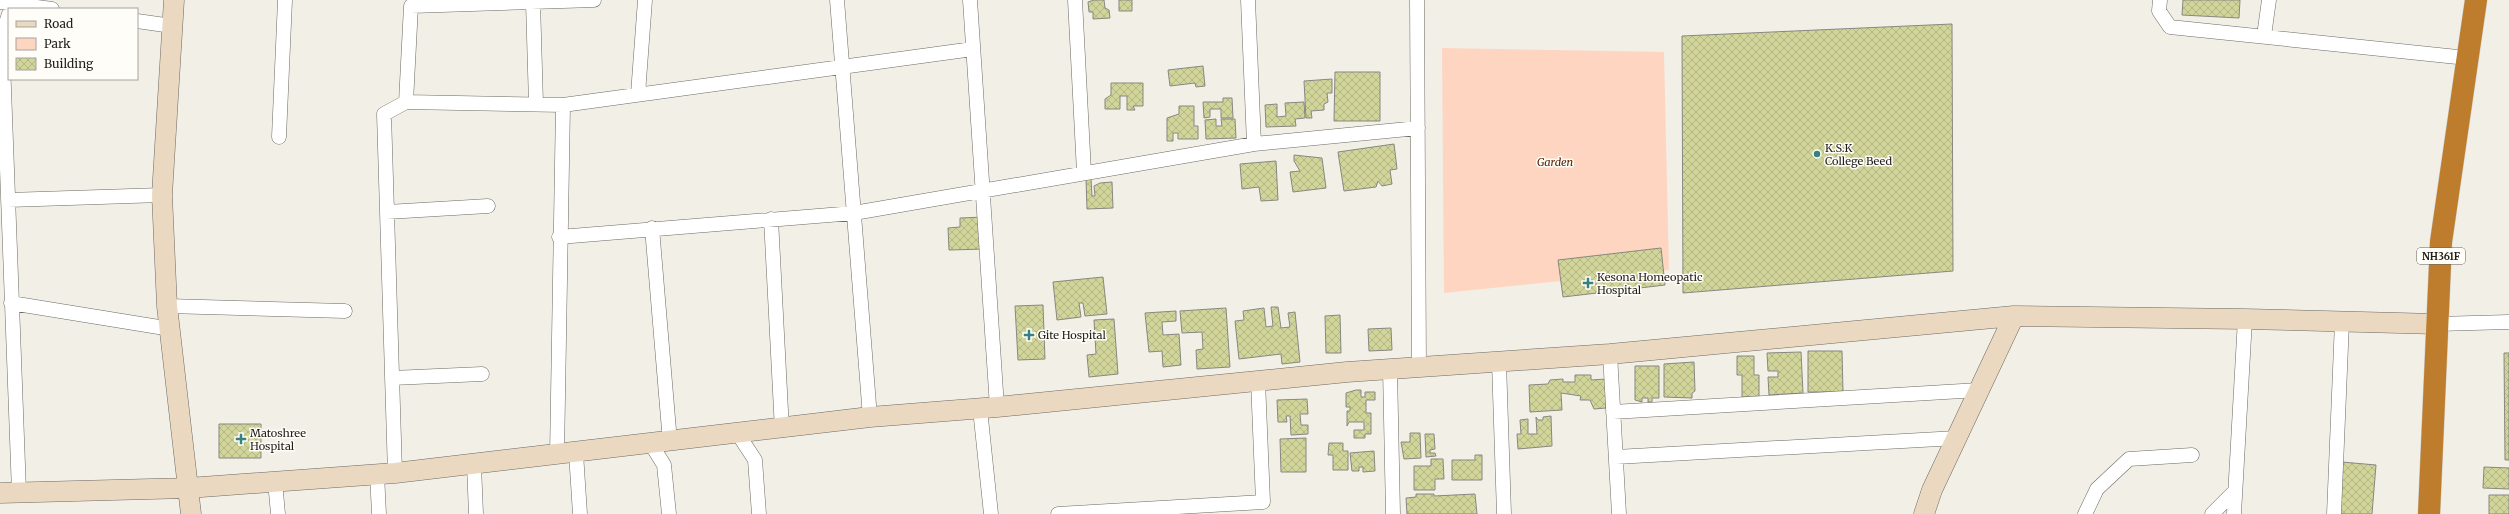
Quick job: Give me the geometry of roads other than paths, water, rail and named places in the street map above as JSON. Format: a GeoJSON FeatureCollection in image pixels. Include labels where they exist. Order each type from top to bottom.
{"type":"FeatureCollection","features":[{"type":"Feature","properties":{"kind":"highway","name":"NH361F"},"geometry":{"type":"LineString","coordinates":[[2429,514],[2441,242],[2476,0]]}},
{"type":"Feature","properties":{"kind":"street"},"geometry":{"type":"LineString","coordinates":[[174,0],[162,194],[167,306],[171,329],[191,514]]}},
{"type":"Feature","properties":{"kind":"street"},"geometry":{"type":"LineString","coordinates":[[279,137],[286,0]]}},
{"type":"Feature","properties":{"kind":"street"},"geometry":{"type":"LineString","coordinates":[[406,102],[411,6],[594,0]]}},
{"type":"Feature","properties":{"kind":"street"},"geometry":{"type":"LineString","coordinates":[[638,94],[645,0]]}},
{"type":"Feature","properties":{"kind":"street"},"geometry":{"type":"LineString","coordinates":[[837,0],[870,417]]}},
{"type":"Feature","properties":{"kind":"street"},"geometry":{"type":"LineString","coordinates":[[970,0],[983,192],[991,514]]}},
{"type":"Feature","properties":{"kind":"street"},"geometry":{"type":"LineString","coordinates":[[1075,0],[1084,172]]}},
{"type":"Feature","properties":{"kind":"street"},"geometry":{"type":"LineString","coordinates":[[1248,0],[1254,144]]}},
{"type":"Feature","properties":{"kind":"street"},"geometry":{"type":"LineString","coordinates":[[1417,0],[1419,367]]}},
{"type":"Feature","properties":{"kind":"street"},"geometry":{"type":"LineString","coordinates":[[2160,0],[2159,11],[2170,27],[2467,58]]}},
{"type":"Feature","properties":{"kind":"street"},"geometry":{"type":"LineString","coordinates":[[2264,36],[2269,0]]}},
{"type":"Feature","properties":{"kind":"street"},"geometry":{"type":"LineString","coordinates":[[533,2],[536,104]]}},
{"type":"Feature","properties":{"kind":"street"},"geometry":{"type":"LineString","coordinates":[[30,8],[8,7],[2,35],[3,126],[8,200],[11,303],[10,492],[188,488],[386,474],[782,430],[870,417],[989,408],[1258,381],[1419,367],[1610,354],[2014,316],[2245,319],[2437,324],[2509,322]]}},
{"type":"Feature","properties":{"kind":"street"},"geometry":{"type":"LineString","coordinates":[[138,21],[172,26]]}},
{"type":"Feature","properties":{"kind":"street"},"geometry":{"type":"LineString","coordinates":[[379,514],[386,474],[392,378],[384,114],[406,102],[563,105],[973,49]]}},
{"type":"Feature","properties":{"kind":"street"},"geometry":{"type":"LineString","coordinates":[[557,455],[559,236],[563,105]]}},
{"type":"Feature","properties":{"kind":"street"},"geometry":{"type":"LineString","coordinates":[[559,236],[854,213],[983,192],[1084,172],[1254,144],[1418,128]]}},
{"type":"Feature","properties":{"kind":"street"},"geometry":{"type":"LineString","coordinates":[[8,200],[162,194]]}},
{"type":"Feature","properties":{"kind":"street"},"geometry":{"type":"LineString","coordinates":[[387,212],[488,206]]}},
{"type":"Feature","properties":{"kind":"street"},"geometry":{"type":"LineString","coordinates":[[770,219],[782,430]]}},
{"type":"Feature","properties":{"kind":"street"},"geometry":{"type":"LineString","coordinates":[[652,228],[670,442]]}},
{"type":"Feature","properties":{"kind":"street"},"geometry":{"type":"LineString","coordinates":[[11,303],[171,329]]}},
{"type":"Feature","properties":{"kind":"street"},"geometry":{"type":"LineString","coordinates":[[167,306],[345,311]]}},
{"type":"Feature","properties":{"kind":"street"},"geometry":{"type":"LineString","coordinates":[[1924,514],[1932,490],[2014,316]]}},
{"type":"Feature","properties":{"kind":"street"},"geometry":{"type":"LineString","coordinates":[[2234,514],[2245,319]]}},
{"type":"Feature","properties":{"kind":"street"},"geometry":{"type":"LineString","coordinates":[[2334,514],[2342,322]]}},
{"type":"Feature","properties":{"kind":"street"},"geometry":{"type":"LineString","coordinates":[[1610,354],[1619,514]]}},
{"type":"Feature","properties":{"kind":"street"},"geometry":{"type":"LineString","coordinates":[[1499,362],[1504,514]]}},
{"type":"Feature","properties":{"kind":"street"},"geometry":{"type":"LineString","coordinates":[[1390,370],[1393,514]]}},
{"type":"Feature","properties":{"kind":"street"},"geometry":{"type":"LineString","coordinates":[[392,378],[482,374]]}},
{"type":"Feature","properties":{"kind":"street"},"geometry":{"type":"LineString","coordinates":[[1058,514],[1263,502],[1258,381]]}},
{"type":"Feature","properties":{"kind":"street"},"geometry":{"type":"LineString","coordinates":[[1614,412],[1979,390]]}},
{"type":"Feature","properties":{"kind":"street"},"geometry":{"type":"LineString","coordinates":[[738,434],[755,460],[759,514]]}},
{"type":"Feature","properties":{"kind":"street"},"geometry":{"type":"LineString","coordinates":[[1616,457],[1956,438]]}},
{"type":"Feature","properties":{"kind":"street"},"geometry":{"type":"LineString","coordinates":[[651,444],[664,465],[669,514]]}},
{"type":"Feature","properties":{"kind":"street"},"geometry":{"type":"LineString","coordinates":[[576,453],[580,514]]}},
{"type":"Feature","properties":{"kind":"street"},"geometry":{"type":"LineString","coordinates":[[2084,514],[2097,489],[2129,460],[2192,455]]}},
{"type":"Feature","properties":{"kind":"street"},"geometry":{"type":"LineString","coordinates":[[474,465],[476,514]]}},
{"type":"Feature","properties":{"kind":"street"},"geometry":{"type":"LineString","coordinates":[[275,481],[278,514]]}},
{"type":"Feature","properties":{"kind":"street"},"geometry":{"type":"LineString","coordinates":[[2212,514],[2235,491]]}},
{"type":"Feature","properties":{"kind":"place","name":"K.S.K College Beed"},"geometry":{"type":"Point","coordinates":[1817,154]}},
{"type":"Feature","properties":{"kind":"place","name":"Kesona Homeopatic Hospital"},"geometry":{"type":"Point","coordinates":[1588,283]}},
{"type":"Feature","properties":{"kind":"place","name":"Gite Hospital"},"geometry":{"type":"Point","coordinates":[1029,335]}},
{"type":"Feature","properties":{"kind":"place","name":"Matoshree Hospital"},"geometry":{"type":"Point","coordinates":[241,439]}},
{"type":"Feature","properties":{"kind":"park label","name":"Garden"},"geometry":{"type":"Point","coordinates":[1555,162]}}]}
